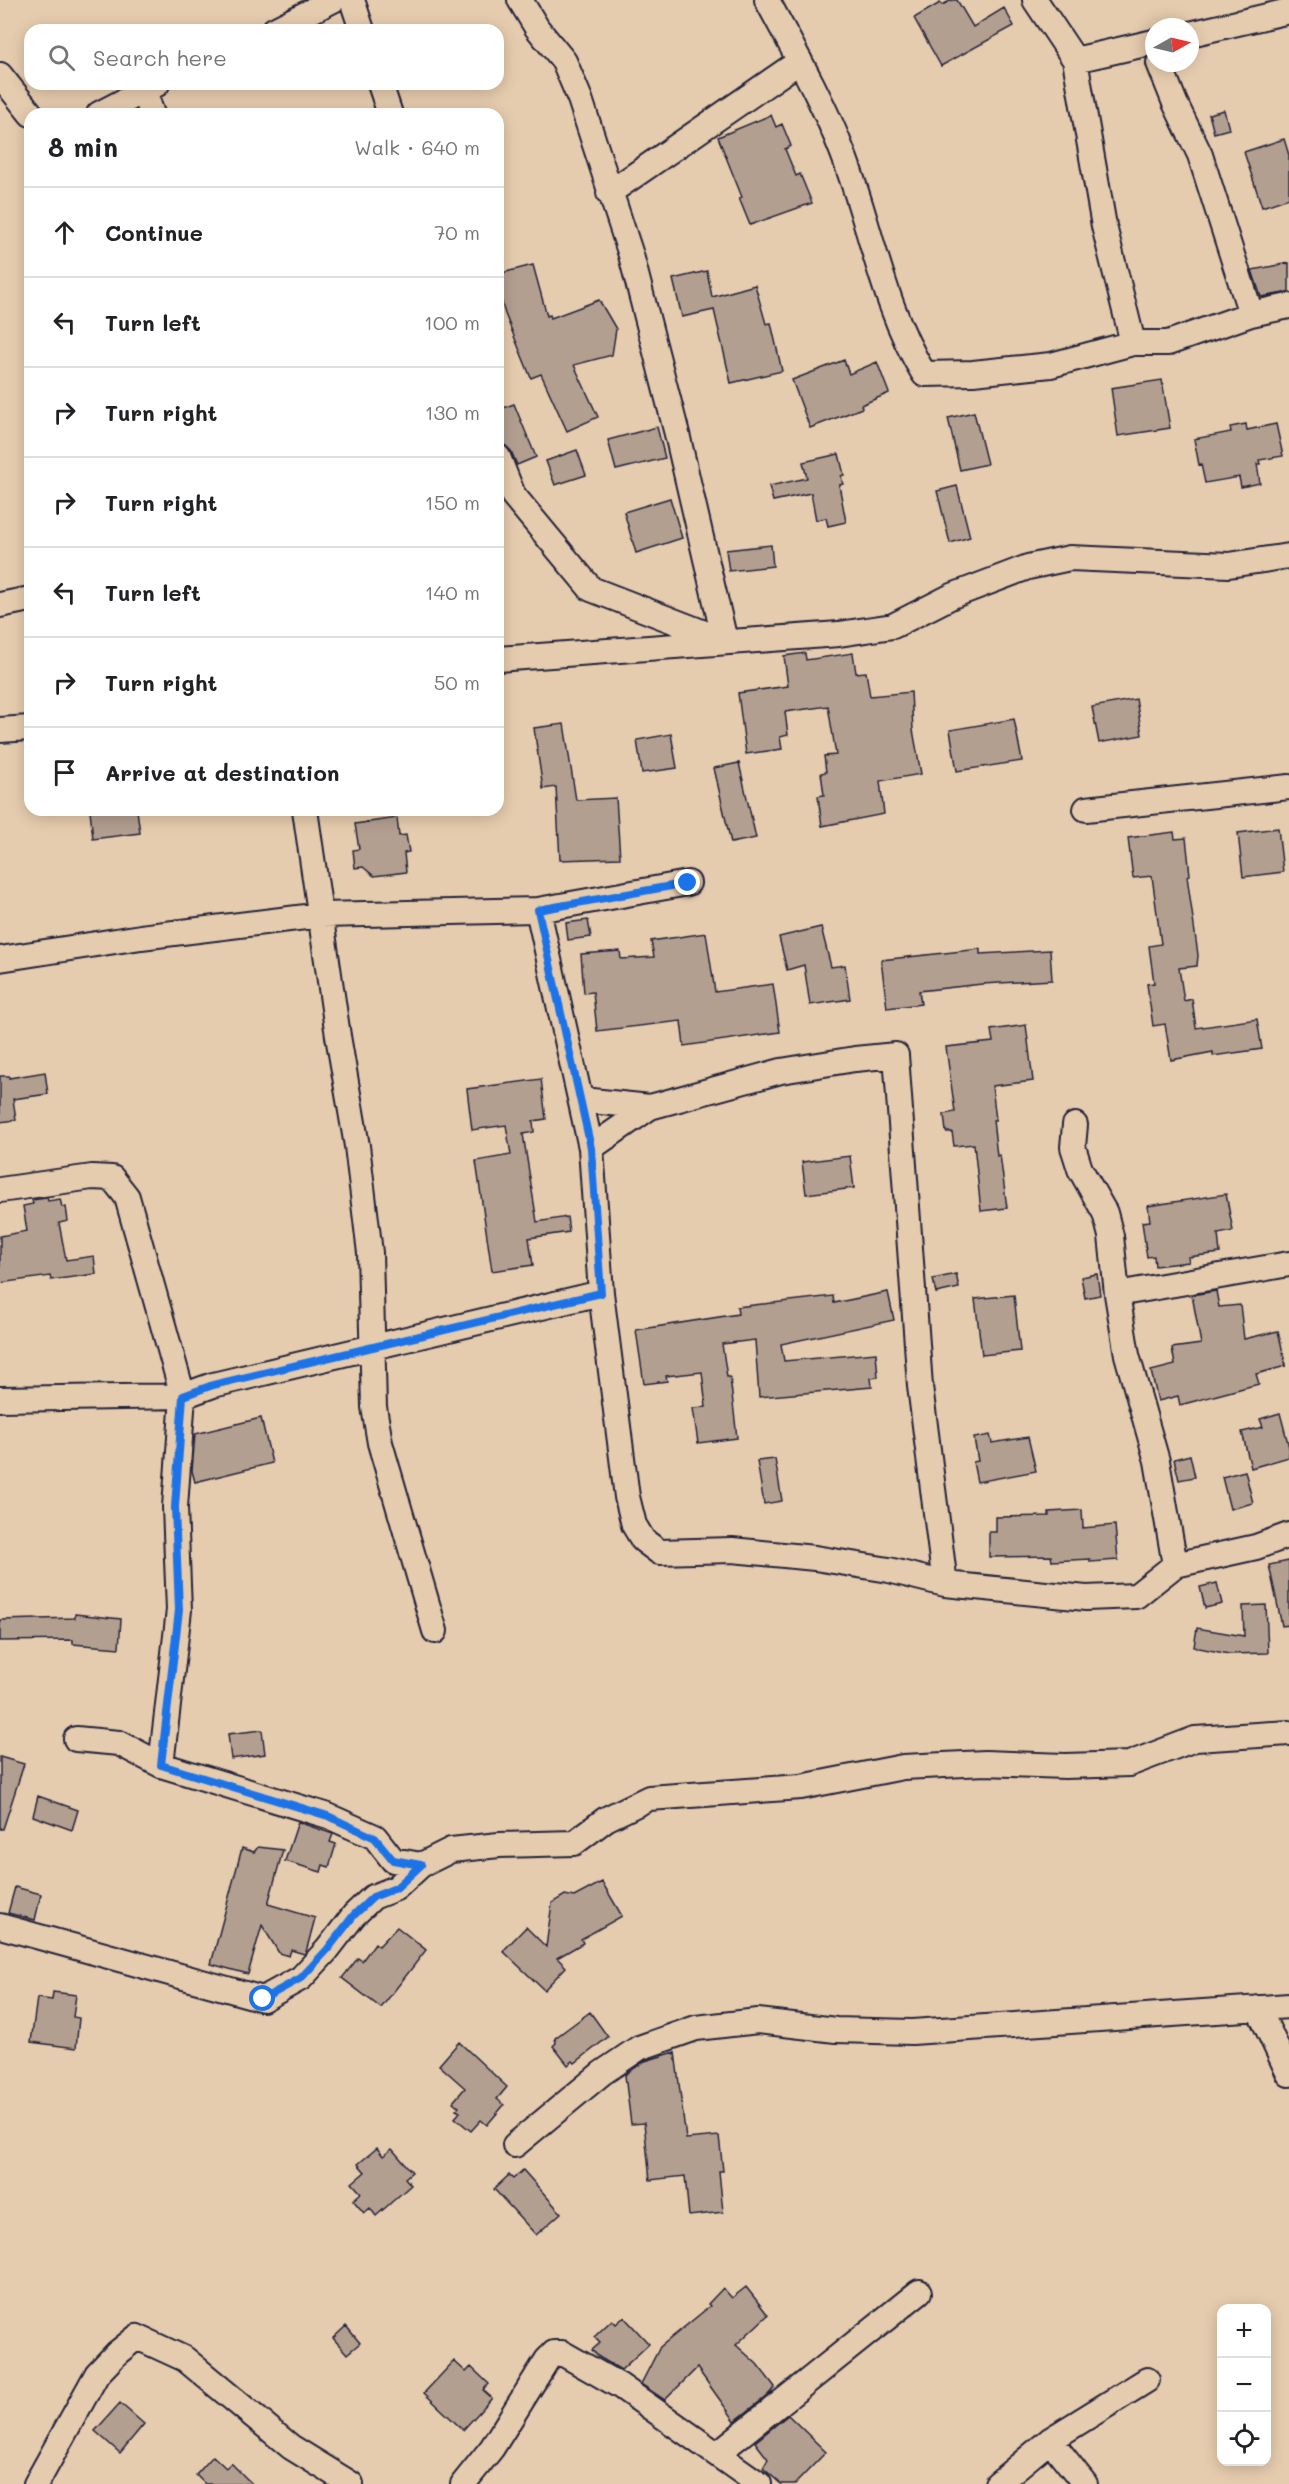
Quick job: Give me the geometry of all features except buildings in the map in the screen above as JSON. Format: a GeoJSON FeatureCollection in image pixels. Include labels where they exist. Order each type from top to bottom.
{"type":"FeatureCollection","features":[{"type":"Feature","properties":{"kind":"street"},"geometry":{"type":"LineString","coordinates":[[286,24],[333,0]]}},
{"type":"Feature","properties":{"kind":"street"},"geometry":{"type":"LineString","coordinates":[[352,0],[360,24]]}},
{"type":"Feature","properties":{"kind":"street"},"geometry":{"type":"LineString","coordinates":[[520,0],[537,28],[564,61],[580,99],[631,255],[671,411],[725,641]]}},
{"type":"Feature","properties":{"kind":"street"},"geometry":{"type":"LineString","coordinates":[[767,0],[800,61],[842,151],[887,294],[924,374],[973,373],[1051,364],[1133,343],[1168,343],[1251,314],[1289,306]]}},
{"type":"Feature","properties":{"kind":"street"},"geometry":{"type":"LineString","coordinates":[[1035,0],[1075,60],[1104,226],[1133,343]]}},
{"type":"Feature","properties":{"kind":"street"},"geometry":{"type":"LineString","coordinates":[[1199,32],[1289,11]]}},
{"type":"Feature","properties":{"kind":"street"},"geometry":{"type":"LineString","coordinates":[[1075,60],[1145,50]]}},
{"type":"Feature","properties":{"kind":"street"},"geometry":{"type":"LineString","coordinates":[[609,193],[800,61]]}},
{"type":"Feature","properties":{"kind":"street"},"geometry":{"type":"LineString","coordinates":[[1163,72],[1175,104],[1200,156],[1251,314]]}},
{"type":"Feature","properties":{"kind":"street"},"geometry":{"type":"LineString","coordinates":[[0,75],[26,108]]}},
{"type":"Feature","properties":{"kind":"street"},"geometry":{"type":"LineString","coordinates":[[110,108],[144,90]]}},
{"type":"Feature","properties":{"kind":"street"},"geometry":{"type":"LineString","coordinates":[[150,90],[152,108]]}},
{"type":"Feature","properties":{"kind":"street"},"geometry":{"type":"LineString","coordinates":[[382,90],[388,108]]}},
{"type":"Feature","properties":{"kind":"street"},"geometry":{"type":"LineString","coordinates":[[504,472],[513,495],[591,589],[725,641]]}},
{"type":"Feature","properties":{"kind":"street"},"geometry":{"type":"LineString","coordinates":[[504,659],[839,634],[893,626],[952,596],[1028,567],[1070,558],[1229,565],[1289,556]]}},
{"type":"Feature","properties":{"kind":"street"},"geometry":{"type":"LineString","coordinates":[[0,605],[24,600]]}},
{"type":"Feature","properties":{"kind":"street"},"geometry":{"type":"LineString","coordinates":[[0,730],[24,728]]}},
{"type":"Feature","properties":{"kind":"street"},"geometry":{"type":"LineString","coordinates":[[1086,809],[1289,787]]}},
{"type":"Feature","properties":{"kind":"street"},"geometry":{"type":"LineString","coordinates":[[306,816],[338,1036],[357,1146],[370,1253],[374,1407],[380,1443],[435,1631]]}},
{"type":"Feature","properties":{"kind":"street"},"geometry":{"type":"LineString","coordinates":[[0,958],[141,937],[322,915],[538,910],[688,883]]}},
{"type":"Feature","properties":{"kind":"street"},"geometry":{"type":"LineString","coordinates":[[538,910],[591,1148],[601,1293],[627,1497],[634,1525],[644,1540],[659,1552],[732,1550],[815,1558],[889,1570],[945,1584],[1086,1598],[1136,1596],[1175,1565],[1256,1547],[1289,1535]]}},
{"type":"Feature","properties":{"kind":"street"},"geometry":{"type":"LineString","coordinates":[[591,1148],[650,1107],[781,1071],[896,1055],[920,1386],[945,1584]]}},
{"type":"Feature","properties":{"kind":"street"},"geometry":{"type":"LineString","coordinates":[[582,1100],[650,1107]]}},
{"type":"Feature","properties":{"kind":"street"},"geometry":{"type":"LineString","coordinates":[[1075,1125],[1073,1147],[1080,1169],[1105,1213],[1108,1224],[1127,1355],[1156,1461],[1175,1565]]}},
{"type":"Feature","properties":{"kind":"street"},"geometry":{"type":"LineString","coordinates":[[0,1190],[92,1177],[112,1178],[128,1197],[183,1396],[175,1507],[179,1610],[161,1765]]}},
{"type":"Feature","properties":{"kind":"street"},"geometry":{"type":"LineString","coordinates":[[1117,1294],[1289,1264]]}},
{"type":"Feature","properties":{"kind":"street"},"geometry":{"type":"LineString","coordinates":[[0,1399],[183,1396],[213,1385],[601,1293]]}},
{"type":"Feature","properties":{"kind":"street"},"geometry":{"type":"LineString","coordinates":[[0,1926],[263,1999],[301,1978],[327,1950],[354,1915],[373,1897],[396,1888],[421,1865],[451,1850],[499,1845],[574,1843],[606,1820],[649,1798],[801,1787],[903,1767],[985,1763],[1065,1766],[1129,1764],[1195,1739],[1289,1733]]}},
{"type":"Feature","properties":{"kind":"street"},"geometry":{"type":"LineString","coordinates":[[76,1738],[119,1743],[161,1765],[328,1816],[375,1838],[393,1860],[421,1865]]}},
{"type":"Feature","properties":{"kind":"street"},"geometry":{"type":"LineString","coordinates":[[515,2145],[602,2073],[639,2048],[696,2028],[758,2021],[836,2030],[912,2032],[1289,2006]]}},
{"type":"Feature","properties":{"kind":"street"},"geometry":{"type":"LineString","coordinates":[[1258,2008],[1289,2074]]}},
{"type":"Feature","properties":{"kind":"street"},"geometry":{"type":"LineString","coordinates":[[718,2453],[919,2292]]}},
{"type":"Feature","properties":{"kind":"street"},"geometry":{"type":"LineString","coordinates":[[36,2484],[97,2374],[117,2353],[137,2337],[185,2359],[291,2447],[351,2484]]}},
{"type":"Feature","properties":{"kind":"street"},"geometry":{"type":"LineString","coordinates":[[463,2484],[492,2448],[547,2360],[554,2353],[572,2356],[620,2386],[759,2484]]}},
{"type":"Feature","properties":{"kind":"street"},"geometry":{"type":"LineString","coordinates":[[997,2484],[1050,2440],[1147,2380]]}},
{"type":"Feature","properties":{"kind":"street"},"geometry":{"type":"LineString","coordinates":[[1050,2440],[1085,2484]]}},
{"type":"Feature","properties":{"kind":"route"},"geometry":{"type":"LineString","coordinates":[[263,1999],[301,1978],[327,1950],[354,1915],[373,1897],[396,1888],[421,1865],[393,1860],[375,1838],[328,1816],[161,1765],[179,1610],[175,1507],[183,1396],[213,1385],[601,1293],[591,1148],[538,910],[688,883]]}}]}
